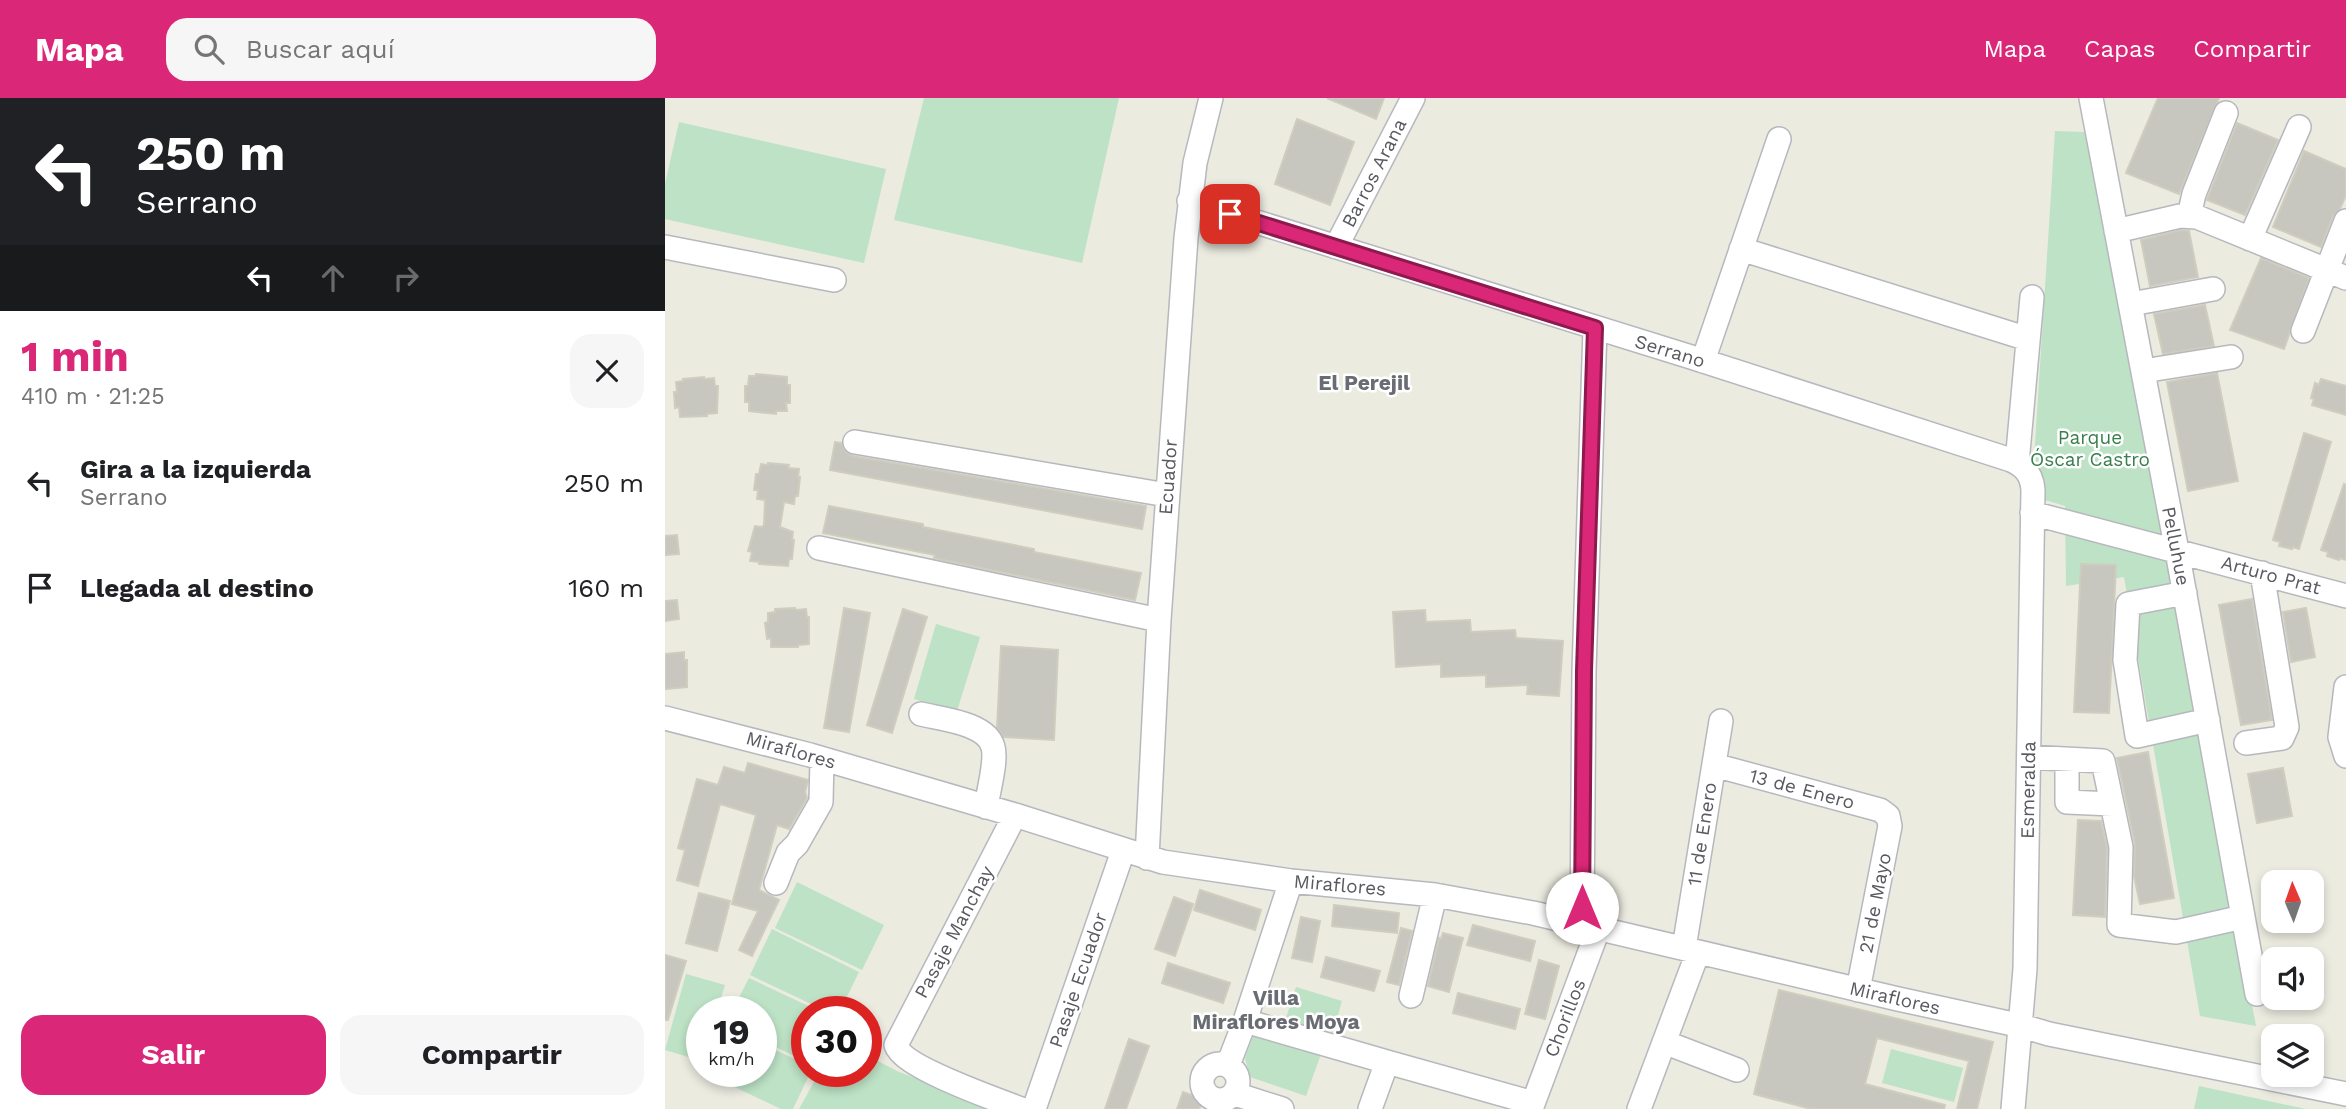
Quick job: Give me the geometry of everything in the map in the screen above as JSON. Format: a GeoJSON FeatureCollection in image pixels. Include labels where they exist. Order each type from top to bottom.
{"type":"FeatureCollection","features":[{"type":"Feature","properties":{"kind":"street","name":"Ecuador"},"geometry":{"type":"LineString","coordinates":[[1147,858],[1159,620],[1189,201],[1210,98]]}},
{"type":"Feature","properties":{"kind":"street","name":"Barros Arana"},"geometry":{"type":"LineString","coordinates":[[1336,247],[1413,98]]}},
{"type":"Feature","properties":{"kind":"street","name":"Pelluhue"},"geometry":{"type":"LineString","coordinates":[[2091,98],[2185,593],[2257,994]]}},
{"type":"Feature","properties":{"kind":"street"},"geometry":{"type":"LineString","coordinates":[[2189,216],[2194,194],[2227,113]]}},
{"type":"Feature","properties":{"kind":"street"},"geometry":{"type":"LineString","coordinates":[[2250,239],[2299,127]]}},
{"type":"Feature","properties":{"kind":"street"},"geometry":{"type":"LineString","coordinates":[[1703,361],[1779,139]]}},
{"type":"Feature","properties":{"kind":"street","name":"Serrano"},"geometry":{"type":"LineString","coordinates":[[1189,201],[1703,361],[2022,467]]}},
{"type":"Feature","properties":{"kind":"street"},"geometry":{"type":"LineString","coordinates":[[2116,231],[2189,216],[2336,274]]}},
{"type":"Feature","properties":{"kind":"street"},"geometry":{"type":"LineString","coordinates":[[2303,331],[2336,274],[2346,221]]}},
{"type":"Feature","properties":{"kind":"street"},"geometry":{"type":"LineString","coordinates":[[665,247],[834,280]]}},
{"type":"Feature","properties":{"kind":"street"},"geometry":{"type":"LineString","coordinates":[[1741,250],[2028,339]]}},
{"type":"Feature","properties":{"kind":"street"},"geometry":{"type":"LineString","coordinates":[[2131,304],[2213,289]]}},
{"type":"Feature","properties":{"kind":"street","name":"Esmeralda"},"geometry":{"type":"LineString","coordinates":[[2013,1109],[2026,957],[2032,484],[2022,467],[2032,297]]}},
{"type":"Feature","properties":{"kind":"street","name":"Chorillos"},"geometry":{"type":"LineString","coordinates":[[1532,1106],[1590,925],[1584,671],[1595,328]]}},
{"type":"Feature","properties":{"kind":"street"},"geometry":{"type":"LineString","coordinates":[[2143,371],[2231,357]]}},
{"type":"Feature","properties":{"kind":"street"},"geometry":{"type":"LineString","coordinates":[[855,442],[1167,495]]}},
{"type":"Feature","properties":{"kind":"street","name":"Arturo Prat"},"geometry":{"type":"LineString","coordinates":[[2032,513],[2346,596]]}},
{"type":"Feature","properties":{"kind":"street"},"geometry":{"type":"LineString","coordinates":[[819,548],[1159,620]]}},
{"type":"Feature","properties":{"kind":"street"},"geometry":{"type":"LineString","coordinates":[[2246,743],[2282,738],[2287,727],[2262,573]]}},
{"type":"Feature","properties":{"kind":"street"},"geometry":{"type":"LineString","coordinates":[[2185,593],[2128,604],[2125,660],[2137,736],[2208,720]]}},
{"type":"Feature","properties":{"kind":"street"},"geometry":{"type":"LineString","coordinates":[[2346,687],[2340,737],[2346,756]]}},
{"type":"Feature","properties":{"kind":"street"},"geometry":{"type":"LineString","coordinates":[[921,714],[973,727],[990,740],[994,755],[986,807]]}},
{"type":"Feature","properties":{"kind":"street","name":"Miraflores"},"geometry":{"type":"LineString","coordinates":[[665,718],[822,759],[1015,815],[1123,851],[1185,867],[1291,881],[1435,895],[1590,925],[2049,1034],[2346,1094]]}},
{"type":"Feature","properties":{"kind":"street","name":"11 de Enero"},"geometry":{"type":"LineString","coordinates":[[1639,1109],[1664,1042],[1691,950],[1721,721]]}},
{"type":"Feature","properties":{"kind":"street"},"geometry":{"type":"LineString","coordinates":[[2029,757],[2103,761],[2121,847],[2119,925],[2176,932],[2243,917]]}},
{"type":"Feature","properties":{"kind":"street"},"geometry":{"type":"LineString","coordinates":[[776,883],[789,853],[821,802],[822,759]]}},
{"type":"Feature","properties":{"kind":"street"},"geometry":{"type":"LineString","coordinates":[[2067,760],[2067,802],[2112,804]]}},
{"type":"Feature","properties":{"kind":"street","name":"13 de Enero"},"geometry":{"type":"LineString","coordinates":[[1714,765],[1880,810],[1888,816]]}},
{"type":"Feature","properties":{"kind":"street","name":"Pasaje Manchay"},"geometry":{"type":"LineString","coordinates":[[1015,815],[897,1040],[897,1050],[903,1056],[946,1079],[1021,1109]]}},
{"type":"Feature","properties":{"kind":"street","name":"21 de Mayo"},"geometry":{"type":"LineString","coordinates":[[1859,990],[1890,826],[1888,816]]}},
{"type":"Feature","properties":{"kind":"street","name":"Pasaje Ecuador"},"geometry":{"type":"LineString","coordinates":[[1034,1109],[1123,851]]}},
{"type":"Feature","properties":{"kind":"street"},"geometry":{"type":"LineString","coordinates":[[1228,1065],[1291,881]]}},
{"type":"Feature","properties":{"kind":"street"},"geometry":{"type":"LineString","coordinates":[[1411,996],[1435,895]]}},
{"type":"Feature","properties":{"kind":"street"},"geometry":{"type":"LineString","coordinates":[[1245,1021],[1532,1106]]}},
{"type":"Feature","properties":{"kind":"street"},"geometry":{"type":"LineString","coordinates":[[1664,1042],[1737,1070]]}},
{"type":"Feature","properties":{"kind":"street"},"geometry":{"type":"LineString","coordinates":[[1370,1109],[1387,1062]]}},
{"type":"Feature","properties":{"kind":"street"},"geometry":{"type":"LineString","coordinates":[[1219,1100],[1238,1088],[1235,1074],[1228,1065],[1220,1064],[1209,1067],[1204,1074],[1202,1086],[1219,1100],[1282,1109]]}},
{"type":"Feature","properties":{"kind":"green space"},"geometry":{"type":"Polygon","coordinates":[[[924,98],[1119,98],[1082,263],[894,220],[924,98]]]}},
{"type":"Feature","properties":{"kind":"green space"},"geometry":{"type":"Polygon","coordinates":[[[679,122],[886,169],[864,263],[665,219],[665,184],[679,122]]]}},
{"type":"Feature","properties":{"kind":"green space","name":"Parque Óscar Castro"},"geometry":{"type":"Polygon","coordinates":[[[2055,131],[2085,132],[2256,1026],[2200,1016],[2124,577],[2066,586],[2065,506],[2045,500],[2045,481],[2034,460],[2055,131]]]}},
{"type":"Feature","properties":{"kind":"green space"},"geometry":{"type":"Polygon","coordinates":[[[936,624],[980,637],[957,711],[914,699],[936,624]]]}},
{"type":"Feature","properties":{"kind":"green space"},"geometry":{"type":"Polygon","coordinates":[[[797,882],[884,925],[862,970],[775,928],[797,882]]]}},
{"type":"Feature","properties":{"kind":"green space"},"geometry":{"type":"Polygon","coordinates":[[[772,929],[859,972],[847,996],[794,996],[750,975],[772,929]]]}},
{"type":"Feature","properties":{"kind":"green space"},"geometry":{"type":"Polygon","coordinates":[[[686,974],[725,985],[722,996],[686,996],[686,1056],[665,1050],[686,974]]]}},
{"type":"Feature","properties":{"kind":"green space"},"geometry":{"type":"Polygon","coordinates":[[[749,978],[791,998],[791,1054],[777,1048],[777,996],[740,996],[749,978]]]}},
{"type":"Feature","properties":{"kind":"green space"},"geometry":{"type":"Polygon","coordinates":[[[1296,987],[1342,1001],[1332,1035],[1285,1021],[1296,987]]]}},
{"type":"Feature","properties":{"kind":"green space"},"geometry":{"type":"Polygon","coordinates":[[[1256,1028],[1322,1051],[1306,1096],[1250,1077],[1245,1058],[1256,1028]]]}},
{"type":"Feature","properties":{"kind":"green space"},"geometry":{"type":"Polygon","coordinates":[[[1891,1049],[1963,1068],[1954,1102],[1882,1083],[1891,1049]]]}},
{"type":"Feature","properties":{"kind":"green space"},"geometry":{"type":"Polygon","coordinates":[[[777,1051],[791,1057],[791,1087],[803,1087],[793,1109],[781,1109],[735,1087],[777,1087],[777,1051]]]}},
{"type":"Feature","properties":{"kind":"green space"},"geometry":{"type":"Polygon","coordinates":[[[882,1063],[999,1109],[799,1109],[811,1087],[882,1087],[882,1063]]]}},
{"type":"Feature","properties":{"kind":"green space"},"geometry":{"type":"Polygon","coordinates":[[[2199,1086],[2306,1109],[2194,1109],[2199,1086]]]}},
{"type":"Feature","properties":{"kind":"building"},"geometry":{"type":"Polygon","coordinates":[[[1327,98],[1384,98],[1376,119],[1327,98]]]}},
{"type":"Feature","properties":{"kind":"building"},"geometry":{"type":"Polygon","coordinates":[[[2158,98],[2219,98],[2179,194],[2126,173],[2158,98]]]}},
{"type":"Feature","properties":{"kind":"building"},"geometry":{"type":"Polygon","coordinates":[[[1297,119],[1354,142],[1330,205],[1275,184],[1297,119]]]}},
{"type":"Feature","properties":{"kind":"building"},"geometry":{"type":"Polygon","coordinates":[[[2237,123],[2278,140],[2245,215],[2207,200],[2237,123]]]}},
{"type":"Feature","properties":{"kind":"building"},"geometry":{"type":"Polygon","coordinates":[[[2304,151],[2346,169],[2346,195],[2340,209],[2333,216],[2321,247],[2273,227],[2304,151]]]}},
{"type":"Feature","properties":{"kind":"building"},"geometry":{"type":"Polygon","coordinates":[[[2181,230],[2189,231],[2198,277],[2150,286],[2141,240],[2181,230]]]}},
{"type":"Feature","properties":{"kind":"building"},"geometry":{"type":"Polygon","coordinates":[[[2261,258],[2309,278],[2284,349],[2230,330],[2261,258]]]}},
{"type":"Feature","properties":{"kind":"building"},"geometry":{"type":"Polygon","coordinates":[[[2205,305],[2214,346],[2163,354],[2154,314],[2205,305]]]}},
{"type":"Feature","properties":{"kind":"building"},"geometry":{"type":"Polygon","coordinates":[[[2217,373],[2238,481],[2188,491],[2167,382],[2217,373]]]}},
{"type":"Feature","properties":{"kind":"building"},"geometry":{"type":"Polygon","coordinates":[[[756,374],[787,377],[790,403],[786,403],[787,411],[776,411],[776,414],[749,411],[749,402],[745,402],[745,386],[748,386],[749,376],[756,374]]]}},
{"type":"Feature","properties":{"kind":"building"},"geometry":{"type":"Polygon","coordinates":[[[714,378],[715,386],[718,386],[717,413],[680,417],[679,407],[675,408],[676,382],[714,378]]]}},
{"type":"Feature","properties":{"kind":"building"},"geometry":{"type":"Polygon","coordinates":[[[2321,379],[2346,386],[2346,415],[2312,405],[2315,383],[2319,385],[2321,379]]]}},
{"type":"Feature","properties":{"kind":"building"},"geometry":{"type":"Polygon","coordinates":[[[2304,433],[2331,442],[2299,549],[2292,549],[2279,546],[2280,542],[2273,540],[2304,433]]]}},
{"type":"Feature","properties":{"kind":"building"},"geometry":{"type":"Polygon","coordinates":[[[835,442],[841,443],[846,452],[853,456],[1146,506],[1142,529],[830,470],[835,442]]]}},
{"type":"Feature","properties":{"kind":"building"},"geometry":{"type":"Polygon","coordinates":[[[761,464],[799,469],[798,496],[795,496],[794,504],[784,502],[780,527],[793,532],[792,559],[789,559],[788,566],[750,561],[752,552],[748,551],[755,526],[764,525],[765,500],[757,499],[758,490],[754,490],[756,474],[759,474],[761,464]]]}},
{"type":"Feature","properties":{"kind":"building"},"geometry":{"type":"Polygon","coordinates":[[[2344,484],[2346,560],[2339,560],[2327,556],[2328,552],[2321,550],[2344,484]]]}},
{"type":"Feature","properties":{"kind":"building"},"geometry":{"type":"Polygon","coordinates":[[[829,506],[923,524],[923,527],[1034,549],[1034,552],[1141,573],[1135,600],[823,533],[829,506]]]}},
{"type":"Feature","properties":{"kind":"building"},"geometry":{"type":"Polygon","coordinates":[[[677,535],[679,554],[665,555],[665,536],[677,535]]]}},
{"type":"Feature","properties":{"kind":"building"},"geometry":{"type":"Polygon","coordinates":[[[2081,564],[2116,565],[2109,713],[2074,712],[2081,564]]]}},
{"type":"Feature","properties":{"kind":"building"},"geometry":{"type":"Polygon","coordinates":[[[2252,599],[2272,720],[2241,725],[2219,605],[2252,599]]]}},
{"type":"Feature","properties":{"kind":"building"},"geometry":{"type":"Polygon","coordinates":[[[677,600],[679,619],[665,621],[665,601],[677,600]]]}},
{"type":"Feature","properties":{"kind":"building"},"geometry":{"type":"Polygon","coordinates":[[[844,608],[870,613],[849,732],[824,728],[844,608]]]}},
{"type":"Feature","properties":{"kind":"building"},"geometry":{"type":"Polygon","coordinates":[[[2306,608],[2315,657],[2291,662],[2283,612],[2306,608]]]}},
{"type":"Feature","properties":{"kind":"building"},"geometry":{"type":"Polygon","coordinates":[[[775,609],[806,609],[809,617],[809,644],[798,647],[771,647],[771,638],[767,639],[765,623],[768,622],[768,613],[775,612],[775,609]]]}},
{"type":"Feature","properties":{"kind":"building"},"geometry":{"type":"Polygon","coordinates":[[[903,609],[927,617],[892,733],[867,725],[903,609]]]}},
{"type":"Feature","properties":{"kind":"building"},"geometry":{"type":"Polygon","coordinates":[[[1425,610],[1426,622],[1470,620],[1471,632],[1515,630],[1516,638],[1563,641],[1559,696],[1527,694],[1528,685],[1486,687],[1486,675],[1441,677],[1441,664],[1396,667],[1393,612],[1425,610]]]}},
{"type":"Feature","properties":{"kind":"building"},"geometry":{"type":"Polygon","coordinates":[[[1001,646],[1058,650],[1054,740],[1004,737],[997,728],[1001,646]]]}},
{"type":"Feature","properties":{"kind":"building"},"geometry":{"type":"Polygon","coordinates":[[[684,652],[684,660],[687,660],[687,687],[665,689],[665,654],[684,652]]]}},
{"type":"Feature","properties":{"kind":"building"},"geometry":{"type":"Polygon","coordinates":[[[2148,752],[2174,898],[2140,904],[2134,876],[2135,844],[2117,758],[2148,752]]]}},
{"type":"Feature","properties":{"kind":"building"},"geometry":{"type":"Polygon","coordinates":[[[748,763],[808,780],[805,792],[807,798],[789,829],[777,825],[759,890],[779,900],[752,956],[739,950],[758,911],[732,904],[756,815],[720,804],[698,886],[677,880],[685,850],[678,848],[697,779],[718,785],[724,767],[745,773],[748,763]]]}},
{"type":"Feature","properties":{"kind":"building"},"geometry":{"type":"Polygon","coordinates":[[[2283,768],[2292,816],[2257,823],[2248,774],[2283,768]]]}},
{"type":"Feature","properties":{"kind":"building"},"geometry":{"type":"Polygon","coordinates":[[[2078,820],[2101,821],[2107,848],[2105,917],[2073,915],[2078,820]]]}},
{"type":"Feature","properties":{"kind":"building"},"geometry":{"type":"Polygon","coordinates":[[[1200,890],[1261,910],[1255,930],[1194,910],[1200,890]]]}},
{"type":"Feature","properties":{"kind":"building"},"geometry":{"type":"Polygon","coordinates":[[[699,893],[730,901],[717,951],[686,943],[699,893]]]}},
{"type":"Feature","properties":{"kind":"building"},"geometry":{"type":"Polygon","coordinates":[[[1174,897],[1193,904],[1175,956],[1155,949],[1174,897]]]}},
{"type":"Feature","properties":{"kind":"building"},"geometry":{"type":"Polygon","coordinates":[[[1334,905],[1399,913],[1397,933],[1332,926],[1334,905]]]}},
{"type":"Feature","properties":{"kind":"building"},"geometry":{"type":"Polygon","coordinates":[[[1301,917],[1320,921],[1312,962],[1292,958],[1301,917]]]}},
{"type":"Feature","properties":{"kind":"building"},"geometry":{"type":"Polygon","coordinates":[[[1473,925],[1535,941],[1530,961],[1467,945],[1473,925]]]}},
{"type":"Feature","properties":{"kind":"building"},"geometry":{"type":"Polygon","coordinates":[[[1401,928],[1412,931],[1399,985],[1387,982],[1401,928]]]}},
{"type":"Feature","properties":{"kind":"building"},"geometry":{"type":"Polygon","coordinates":[[[1443,933],[1463,938],[1449,992],[1428,986],[1439,938],[1441,939],[1443,933]]]}},
{"type":"Feature","properties":{"kind":"building"},"geometry":{"type":"Polygon","coordinates":[[[665,955],[686,961],[668,1020],[665,1020],[665,955]]]}},
{"type":"Feature","properties":{"kind":"building"},"geometry":{"type":"Polygon","coordinates":[[[1326,957],[1380,971],[1374,991],[1321,977],[1326,957]]]}},
{"type":"Feature","properties":{"kind":"building"},"geometry":{"type":"Polygon","coordinates":[[[1539,960],[1559,966],[1545,1019],[1525,1014],[1539,960]]]}},
{"type":"Feature","properties":{"kind":"building"},"geometry":{"type":"Polygon","coordinates":[[[1168,963],[1230,983],[1223,1003],[1162,983],[1168,963]]]}},
{"type":"Feature","properties":{"kind":"building"},"geometry":{"type":"Polygon","coordinates":[[[1779,990],[1993,1042],[1977,1109],[1957,1109],[1969,1061],[1877,1038],[1865,1084],[1945,1105],[1944,1109],[1811,1109],[1754,1094],[1779,990]]]}},
{"type":"Feature","properties":{"kind":"building"},"geometry":{"type":"Polygon","coordinates":[[[1458,993],[1520,1009],[1515,1029],[1453,1013],[1458,993]]]}},
{"type":"Feature","properties":{"kind":"building"},"geometry":{"type":"Polygon","coordinates":[[[1129,1039],[1149,1046],[1126,1109],[1105,1109],[1129,1039]]]}},
{"type":"Feature","properties":{"kind":"building"},"geometry":{"type":"Polygon","coordinates":[[[1183,1092],[1203,1099],[1199,1109],[1177,1109],[1183,1092]]]}},
{"type":"Feature","properties":{"kind":"district","name":"El Perejil"},"geometry":{"type":"Point","coordinates":[1364,382]}},
{"type":"Feature","properties":{"kind":"district","name":"Villa Miraflores Moya"},"geometry":{"type":"Point","coordinates":[1276,1009]}},
{"type":"Feature","properties":{"kind":"route"},"geometry":{"type":"LineString","coordinates":[[1230,214],[1595,328],[1584,671],[1582,908]]}}]}
